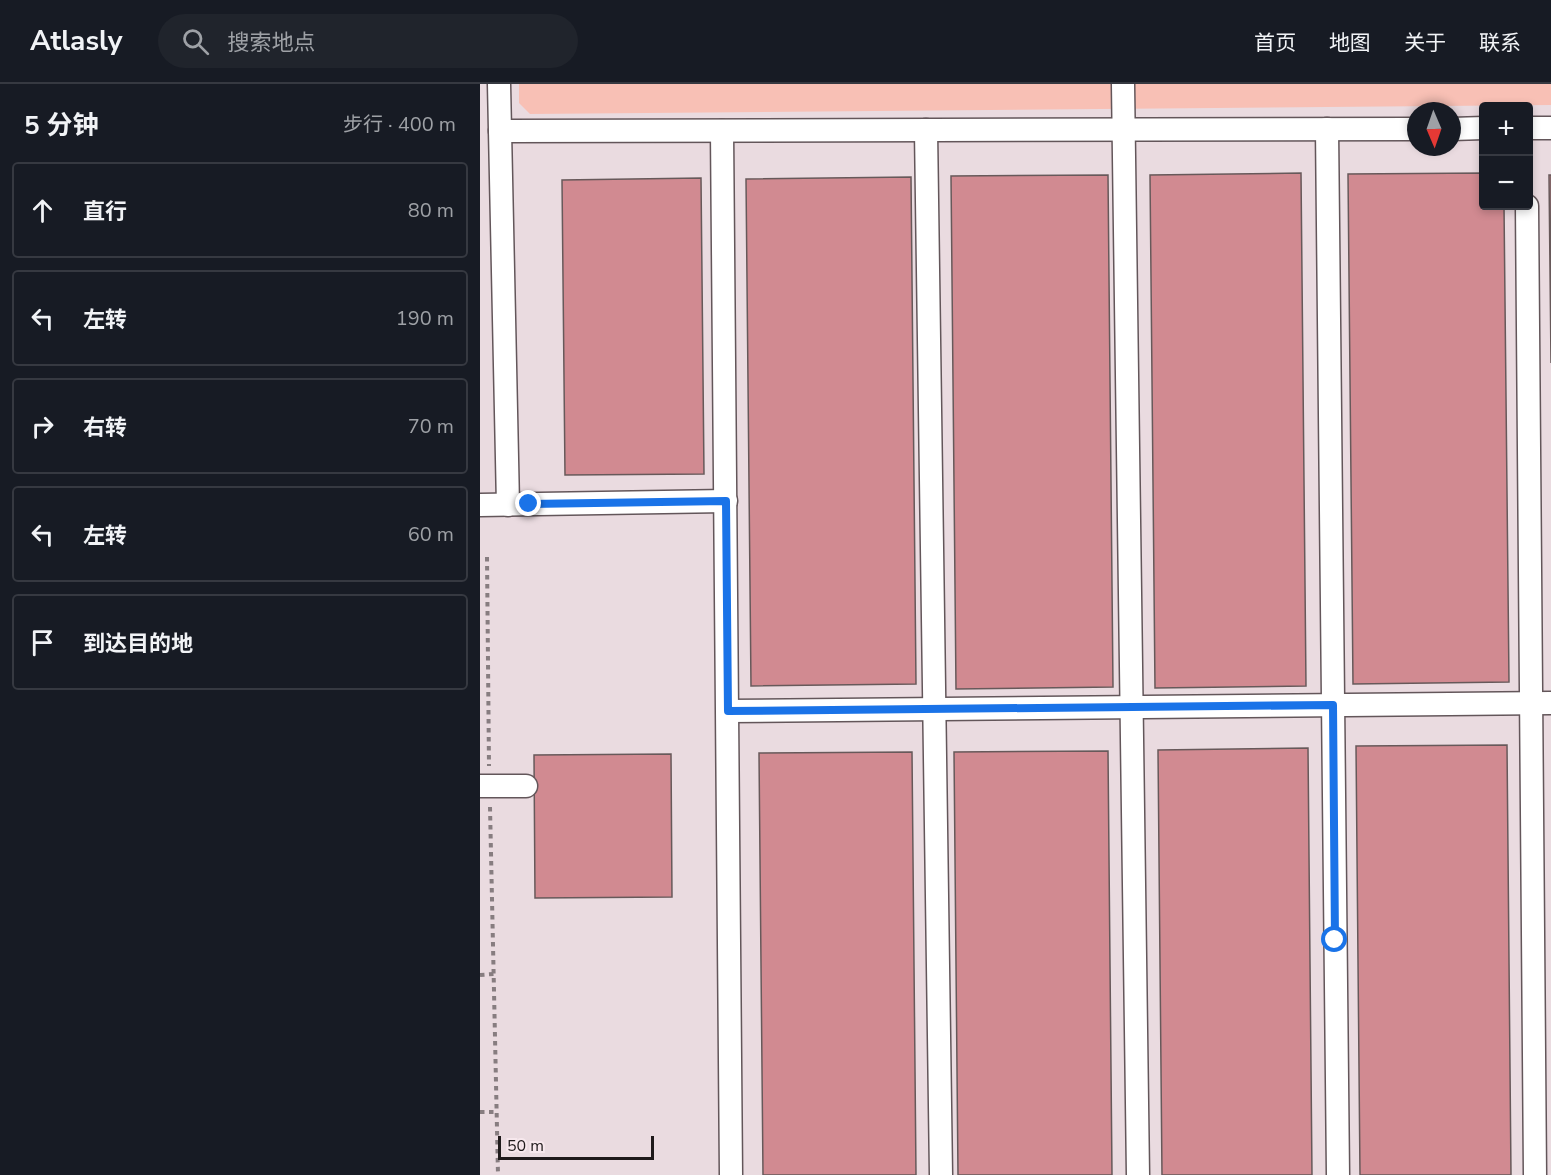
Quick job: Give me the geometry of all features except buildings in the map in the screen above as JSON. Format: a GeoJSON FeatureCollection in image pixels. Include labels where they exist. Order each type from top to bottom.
{"type":"FeatureCollection","features":[{"type":"Feature","properties":{"kind":"lane"},"geometry":{"type":"LineString","coordinates":[[499,92],[507,505]]}},
{"type":"Feature","properties":{"kind":"lane"},"geometry":{"type":"LineString","coordinates":[[1124,93],[1138,1175]]}},
{"type":"Feature","properties":{"kind":"lane"},"geometry":{"type":"LineString","coordinates":[[1533,128],[1551,128]]}},
{"type":"Feature","properties":{"kind":"lane"},"geometry":{"type":"LineString","coordinates":[[1327,129],[1338,1175]]}},
{"type":"Feature","properties":{"kind":"lane"},"geometry":{"type":"LineString","coordinates":[[500,131],[1407,129]]}},
{"type":"Feature","properties":{"kind":"lane"},"geometry":{"type":"LineString","coordinates":[[1461,129],[1479,129]]}},
{"type":"Feature","properties":{"kind":"lane"},"geometry":{"type":"LineString","coordinates":[[722,130],[731,1175]]}},
{"type":"Feature","properties":{"kind":"lane"},"geometry":{"type":"LineString","coordinates":[[926,130],[941,1175]]}},
{"type":"Feature","properties":{"kind":"lane"},"geometry":{"type":"LineString","coordinates":[[1527,210],[1541,703],[1535,1175]]}},
{"type":"Feature","properties":{"kind":"lane"},"geometry":{"type":"LineString","coordinates":[[480,505],[726,501]]}},
{"type":"Feature","properties":{"kind":"lane"},"geometry":{"type":"LineString","coordinates":[[728,711],[1541,703]]}},
{"type":"Feature","properties":{"kind":"lane"},"geometry":{"type":"LineString","coordinates":[[485,786],[526,786]]}},
{"type":"Feature","properties":{"kind":"path"},"geometry":{"type":"LineString","coordinates":[[488,557],[485,786],[494,974],[498,1175]]}},
{"type":"Feature","properties":{"kind":"path"},"geometry":{"type":"LineString","coordinates":[[480,975],[494,974]]}},
{"type":"Feature","properties":{"kind":"path"},"geometry":{"type":"LineString","coordinates":[[480,1112],[497,1112]]}},
{"type":"Feature","properties":{"kind":"shaded area"},"geometry":{"type":"Polygon","coordinates":[[[519,84],[1551,84],[1551,105],[1533,105],[1533,102],[1479,102],[1479,106],[1461,106],[1461,102],[1407,102],[1407,106],[530,114],[519,103],[519,84]]]}},
{"type":"Feature","properties":{"kind":"route"},"geometry":{"type":"LineString","coordinates":[[529,504],[726,501],[728,711],[1333,705],[1335,940]]}}]}
